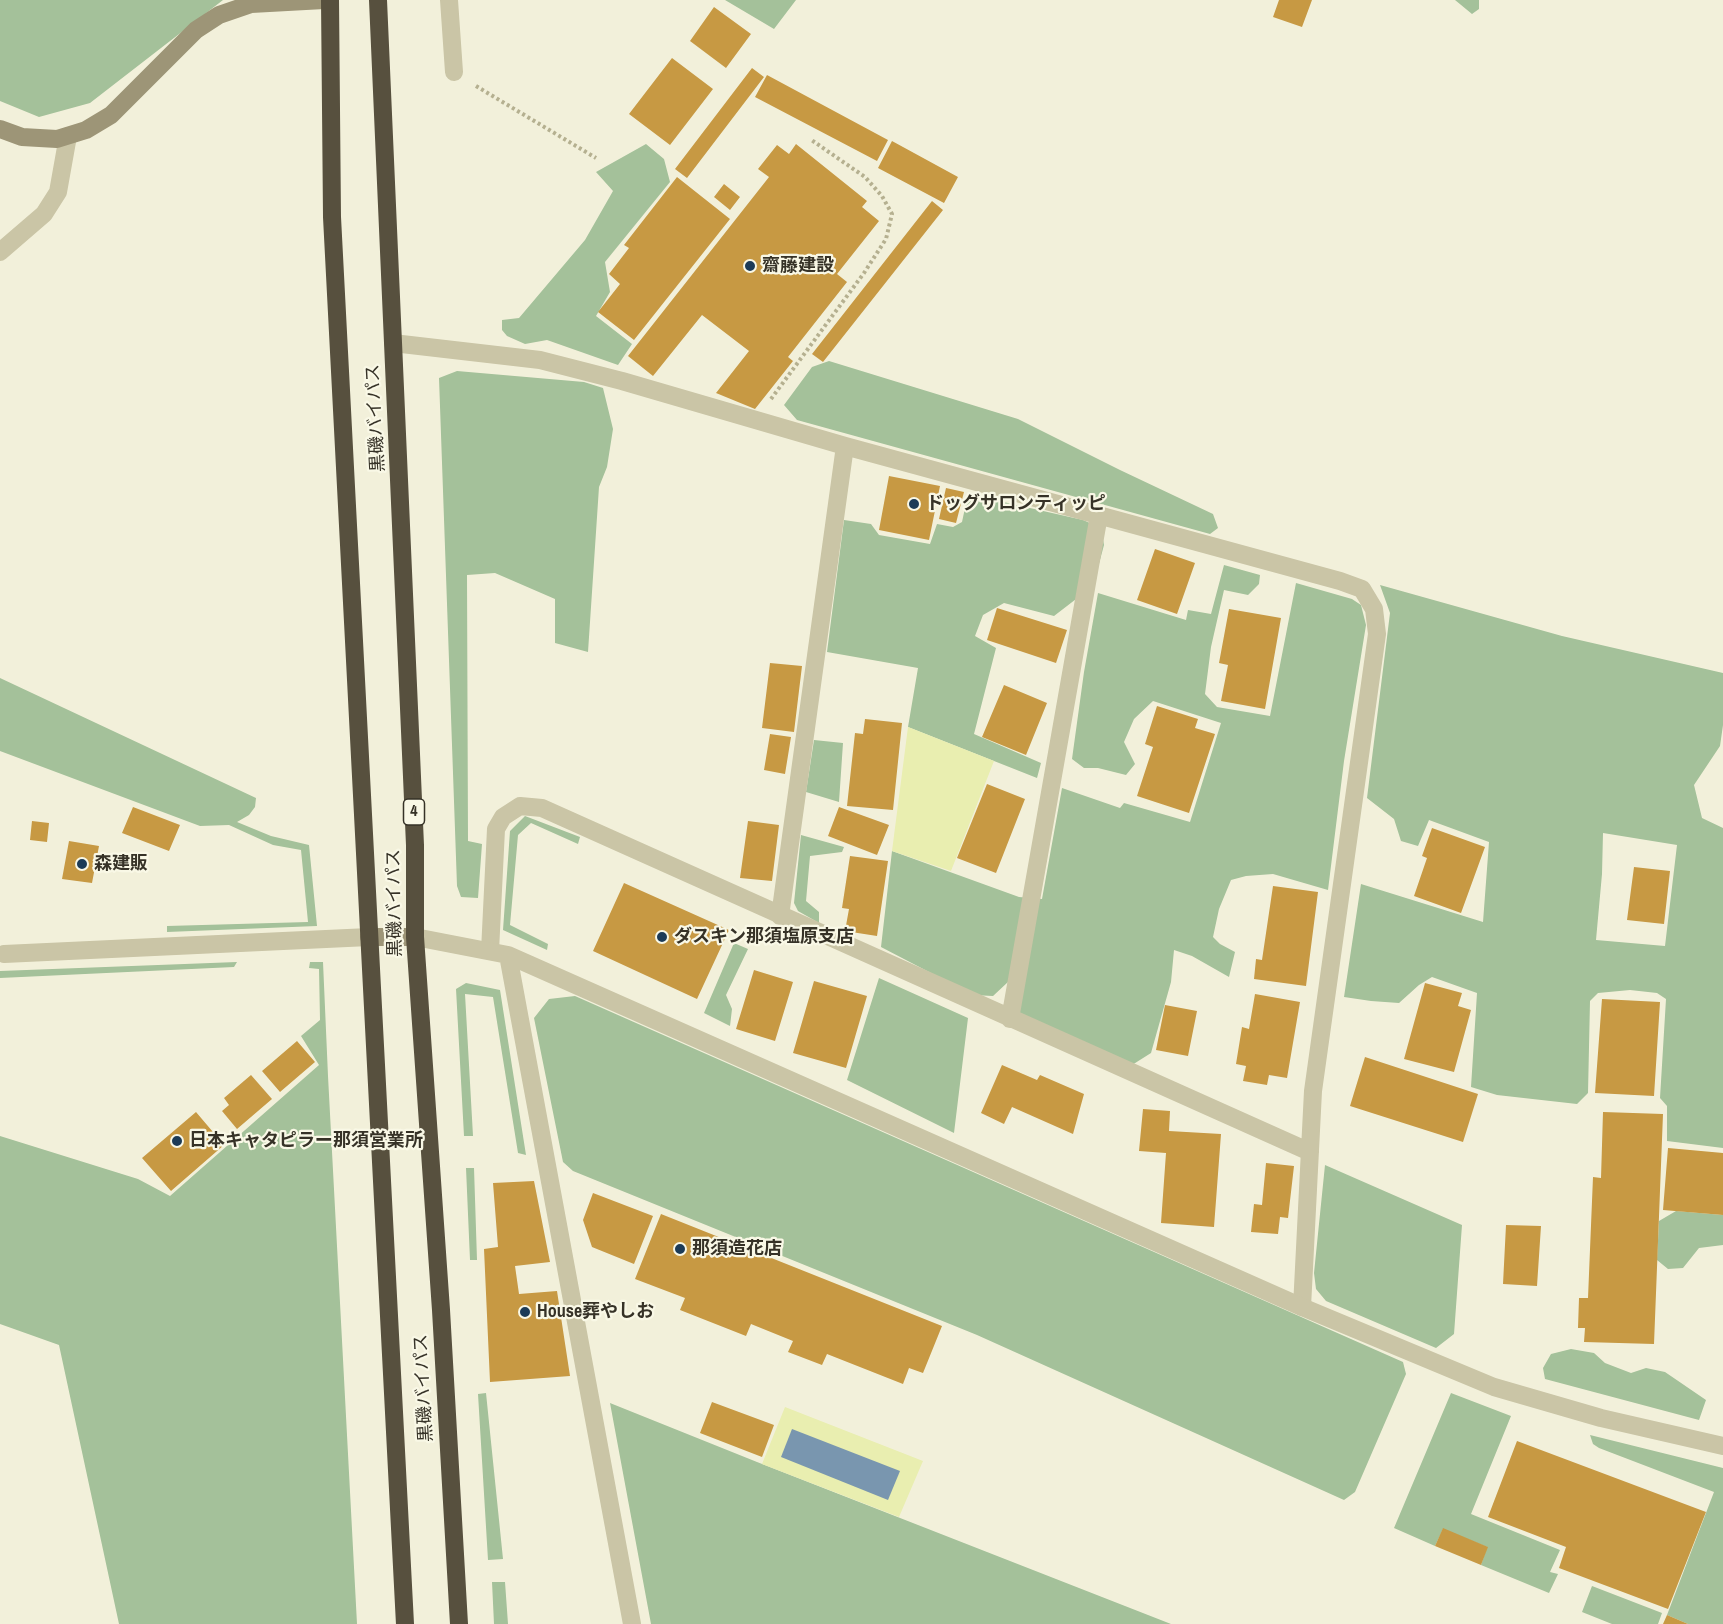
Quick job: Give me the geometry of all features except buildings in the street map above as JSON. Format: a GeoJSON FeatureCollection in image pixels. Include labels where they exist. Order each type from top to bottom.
{"type":"FeatureCollection","features":[{"type":"Feature","properties":{"kind":"highway","name":"黒磯バイパス"},"geometry":{"type":"LineString","coordinates":[[330,0],[332,217],[405,1624]]}},
{"type":"Feature","properties":{"kind":"highway","name":"黒磯バイパス"},"geometry":{"type":"LineString","coordinates":[[378,0],[415,845],[415,937],[441,1310],[459,1624]]}},
{"type":"Feature","properties":{"kind":"street"},"geometry":{"type":"LineString","coordinates":[[0,129],[22,137],[57,139],[86,130],[111,115],[196,30],[219,15],[251,4],[324,0]]}},
{"type":"Feature","properties":{"kind":"street"},"geometry":{"type":"LineString","coordinates":[[449,0],[454,72]]}},
{"type":"Feature","properties":{"kind":"street"},"geometry":{"type":"LineString","coordinates":[[0,252],[44,214],[57,192],[68,136]]}},
{"type":"Feature","properties":{"kind":"street"},"geometry":{"type":"LineString","coordinates":[[393,343],[540,360],[1340,581],[1362,589],[1374,609],[1377,634],[1315,1079],[1302,1307]]}},
{"type":"Feature","properties":{"kind":"street"},"geometry":{"type":"LineString","coordinates":[[780,915],[845,446]]}},
{"type":"Feature","properties":{"kind":"street"},"geometry":{"type":"LineString","coordinates":[[1010,1019],[1099,515]]}},
{"type":"Feature","properties":{"kind":"street"},"geometry":{"type":"LineString","coordinates":[[490,951],[496,829],[503,817],[520,806],[542,808],[1310,1152]]}},
{"type":"Feature","properties":{"kind":"street"},"geometry":{"type":"LineString","coordinates":[[4,954],[369,937],[415,937],[508,955],[1302,1307],[1494,1387],[1601,1418],[1723,1446]]}},
{"type":"Feature","properties":{"kind":"street"},"geometry":{"type":"LineString","coordinates":[[508,955],[632,1624]]}},
{"type":"Feature","properties":{"kind":"path"},"geometry":{"type":"LineString","coordinates":[[454,72],[596,158]]}},
{"type":"Feature","properties":{"kind":"path"},"geometry":{"type":"LineString","coordinates":[[755,420],[864,273],[886,239],[892,214],[882,196],[865,177],[810,139]]}},
{"type":"Feature","properties":{"kind":"shaded area"},"geometry":{"type":"Polygon","coordinates":[[[0,0],[223,0],[90,103],[39,117],[0,101],[0,0]]]}},
{"type":"Feature","properties":{"kind":"shaded area"},"geometry":{"type":"Polygon","coordinates":[[[725,0],[796,0],[774,29],[725,0]]]}},
{"type":"Feature","properties":{"kind":"shaded area"},"geometry":{"type":"Polygon","coordinates":[[[1455,0],[1479,0],[1479,9],[1472,14],[1455,0]]]}},
{"type":"Feature","properties":{"kind":"shaded area"},"geometry":{"type":"Polygon","coordinates":[[[646,144],[664,159],[670,182],[605,262],[610,292],[596,316],[632,344],[618,365],[547,340],[525,344],[507,336],[502,330],[502,320],[519,318],[585,240],[613,191],[596,172],[646,144]]]}},
{"type":"Feature","properties":{"kind":"shaded area"},"geometry":{"type":"Polygon","coordinates":[[[829,361],[1018,419],[1213,514],[1218,528],[1210,534],[797,420],[784,405],[812,367],[829,361]]]}},
{"type":"Feature","properties":{"kind":"shaded area"},"geometry":{"type":"Polygon","coordinates":[[[457,371],[584,382],[603,388],[613,429],[607,467],[599,487],[588,652],[555,643],[555,599],[495,573],[467,575],[468,841],[482,844],[478,898],[461,897],[457,886],[439,378],[457,371]]]}},
{"type":"Feature","properties":{"kind":"shaded area"},"geometry":{"type":"Polygon","coordinates":[[[968,494],[1083,520],[1101,528],[1104,545],[1093,586],[1054,616],[1004,603],[983,615],[975,636],[996,648],[974,734],[1041,763],[1037,778],[908,727],[918,668],[827,652],[844,520],[871,524],[879,535],[930,544],[937,524],[953,527],[962,522],[968,494]]]}},
{"type":"Feature","properties":{"kind":"shaded area"},"geometry":{"type":"Polygon","coordinates":[[[1224,565],[1260,575],[1259,584],[1248,595],[1224,590],[1211,647],[1205,694],[1217,707],[1270,716],[1296,583],[1352,599],[1361,605],[1366,625],[1344,761],[1328,890],[1273,874],[1246,876],[1231,880],[1219,909],[1213,937],[1220,944],[1235,952],[1229,977],[1192,956],[1174,950],[1171,982],[1151,1053],[1132,1065],[1021,1019],[1008,982],[993,996],[973,995],[881,947],[892,851],[1019,897],[1042,899],[1062,788],[1120,808],[1124,803],[1190,822],[1221,723],[1153,701],[1134,719],[1124,742],[1135,764],[1126,775],[1098,768],[1084,768],[1072,759],[1098,593],[1186,620],[1188,610],[1211,614],[1224,565]]]}},
{"type":"Feature","properties":{"kind":"shaded area"},"geometry":{"type":"Polygon","coordinates":[[[1380,585],[1562,636],[1723,673],[1723,725],[1720,746],[1694,785],[1702,818],[1723,828],[1723,1148],[1667,1141],[1667,1106],[1660,1098],[1666,999],[1657,993],[1630,990],[1598,993],[1590,1001],[1588,1093],[1577,1104],[1497,1095],[1471,1087],[1477,993],[1432,977],[1399,1003],[1344,997],[1361,884],[1483,922],[1489,842],[1429,820],[1418,846],[1401,841],[1394,819],[1367,798],[1390,613],[1380,585]],[[1603,833],[1596,940],[1665,946],[1677,845],[1603,833]]]}},
{"type":"Feature","properties":{"kind":"shaded area"},"geometry":{"type":"Polygon","coordinates":[[[0,678],[256,798],[255,807],[249,815],[237,822],[271,836],[309,845],[317,926],[167,932],[167,926],[308,922],[301,850],[273,845],[229,825],[200,826],[0,751],[0,678]]]}},
{"type":"Feature","properties":{"kind":"shaded area"},"geometry":{"type":"Polygon","coordinates":[[[814,740],[843,743],[839,802],[806,792],[814,740]]]}},
{"type":"Feature","properties":{"kind":"shaded area"},"geometry":{"type":"Polygon","coordinates":[[[525,816],[580,837],[578,844],[531,823],[518,835],[510,925],[548,944],[547,950],[503,930],[510,831],[525,816]]]}},
{"type":"Feature","properties":{"kind":"shaded area"},"geometry":{"type":"Polygon","coordinates":[[[801,835],[844,847],[842,852],[810,856],[806,901],[819,912],[819,923],[798,911],[794,903],[801,835]]]}},
{"type":"Feature","properties":{"kind":"shaded area"},"geometry":{"type":"Polygon","coordinates":[[[734,943],[748,949],[726,995],[732,1009],[730,1026],[704,1013],[734,943]]]}},
{"type":"Feature","properties":{"kind":"shaded area"},"geometry":{"type":"Polygon","coordinates":[[[237,962],[234,967],[0,978],[0,971],[237,962]]]}},
{"type":"Feature","properties":{"kind":"shaded area"},"geometry":{"type":"Polygon","coordinates":[[[310,962],[323,962],[357,1624],[119,1624],[59,1345],[0,1324],[0,1136],[138,1179],[170,1196],[319,1065],[301,1036],[320,1020],[319,969],[309,968],[310,962]]]}},
{"type":"Feature","properties":{"kind":"shaded area"},"geometry":{"type":"Polygon","coordinates":[[[879,978],[968,1018],[954,1133],[847,1080],[879,978]]]}},
{"type":"Feature","properties":{"kind":"shaded area"},"geometry":{"type":"Polygon","coordinates":[[[466,983],[500,990],[526,1155],[518,1153],[493,997],[465,994],[473,1136],[464,1136],[456,989],[466,983]]]}},
{"type":"Feature","properties":{"kind":"shaded area"},"geometry":{"type":"Polygon","coordinates":[[[575,996],[1403,1362],[1406,1374],[1355,1492],[1344,1500],[977,1335],[573,1171],[563,1162],[534,1018],[549,999],[575,996]]]}},
{"type":"Feature","properties":{"kind":"shaded area"},"geometry":{"type":"Polygon","coordinates":[[[1325,1165],[1462,1225],[1454,1334],[1436,1348],[1326,1301],[1316,1289],[1314,1273],[1325,1165]]]}},
{"type":"Feature","properties":{"kind":"shaded area"},"geometry":{"type":"Polygon","coordinates":[[[466,1168],[474,1168],[477,1260],[470,1260],[466,1168]]]}},
{"type":"Feature","properties":{"kind":"shaded area"},"geometry":{"type":"Polygon","coordinates":[[[1676,1211],[1723,1215],[1723,1245],[1699,1248],[1683,1268],[1668,1269],[1657,1260],[1659,1221],[1676,1211]]]}},
{"type":"Feature","properties":{"kind":"shaded area"},"geometry":{"type":"Polygon","coordinates":[[[1571,1349],[1594,1353],[1605,1363],[1631,1373],[1646,1368],[1665,1372],[1706,1400],[1699,1420],[1545,1379],[1543,1368],[1551,1354],[1571,1349]]]}},
{"type":"Feature","properties":{"kind":"shaded area"},"geometry":{"type":"Polygon","coordinates":[[[486,1393],[503,1559],[488,1560],[478,1394],[486,1393]]]}},
{"type":"Feature","properties":{"kind":"shaded area"},"geometry":{"type":"Polygon","coordinates":[[[1451,1393],[1511,1416],[1471,1514],[1560,1550],[1550,1572],[1558,1574],[1549,1593],[1481,1565],[1487,1547],[1443,1529],[1435,1546],[1394,1528],[1451,1393]]]}},
{"type":"Feature","properties":{"kind":"shaded area"},"geometry":{"type":"Polygon","coordinates":[[[610,1403],[757,1462],[1171,1624],[651,1624],[610,1403]]]}},
{"type":"Feature","properties":{"kind":"shaded area"},"geometry":{"type":"Polygon","coordinates":[[[1590,1435],[1723,1468],[1723,1624],[1688,1624],[1667,1615],[1714,1492],[1599,1448],[1593,1444],[1590,1435]]]}},
{"type":"Feature","properties":{"kind":"shaded area"},"geometry":{"type":"Polygon","coordinates":[[[492,1582],[505,1582],[508,1624],[494,1624],[492,1582]]]}},
{"type":"Feature","properties":{"kind":"shaded area"},"geometry":{"type":"Polygon","coordinates":[[[1592,1586],[1662,1613],[1658,1624],[1612,1624],[1582,1612],[1592,1586]]]}},
{"type":"Feature","properties":{"kind":"sand"},"geometry":{"type":"Polygon","coordinates":[[[908,727],[994,761],[951,871],[892,851],[908,727]]]}},
{"type":"Feature","properties":{"kind":"sand"},"geometry":{"type":"Polygon","coordinates":[[[785,1407],[923,1461],[899,1517],[762,1464],[785,1407]]]}},
{"type":"Feature","properties":{"kind":"water"},"geometry":{"type":"Polygon","coordinates":[[[792,1429],[900,1471],[888,1500],[781,1457],[792,1429]]]}},
{"type":"Feature","properties":{"kind":"place","name":"齋藤建設"},"geometry":{"type":"Point","coordinates":[750,266]}},
{"type":"Feature","properties":{"kind":"place","name":"ドッグサロンティッピ"},"geometry":{"type":"Point","coordinates":[914,504]}},
{"type":"Feature","properties":{"kind":"place","name":"森建販"},"geometry":{"type":"Point","coordinates":[82,864]}},
{"type":"Feature","properties":{"kind":"place","name":"ダスキン那須塩原支店"},"geometry":{"type":"Point","coordinates":[662,937]}},
{"type":"Feature","properties":{"kind":"place","name":"日本キャタピラー那須営業所"},"geometry":{"type":"Point","coordinates":[177,1141]}},
{"type":"Feature","properties":{"kind":"place","name":"那須造花店"},"geometry":{"type":"Point","coordinates":[680,1249]}},
{"type":"Feature","properties":{"kind":"place","name":"House葬やしお"},"geometry":{"type":"Point","coordinates":[525,1312]}}]}
